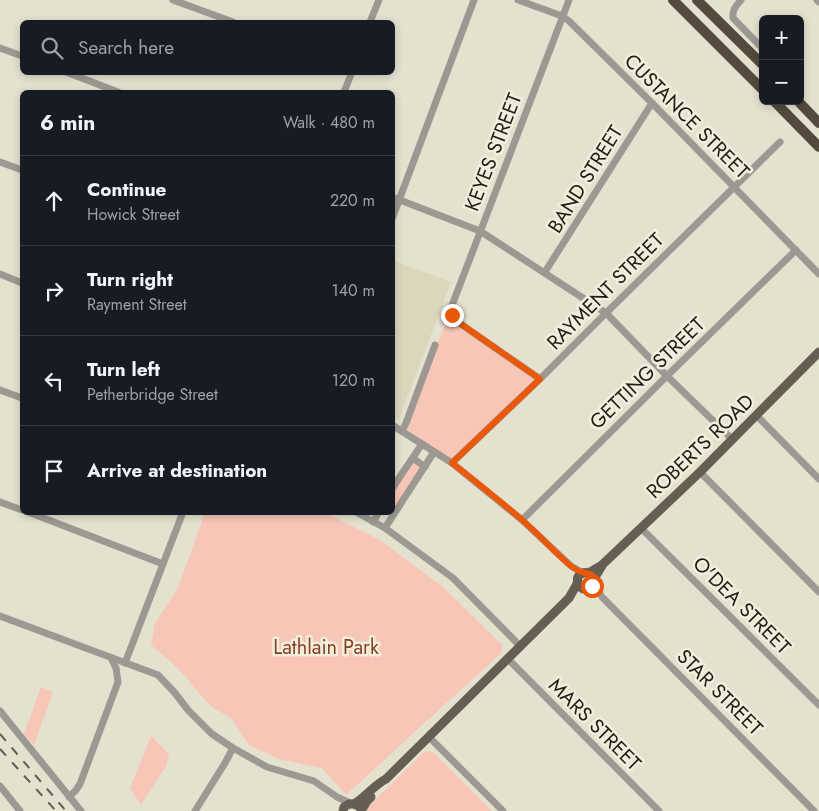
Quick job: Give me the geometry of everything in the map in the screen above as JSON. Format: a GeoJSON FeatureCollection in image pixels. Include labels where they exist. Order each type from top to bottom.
{"type":"FeatureCollection","features":[{"type":"Feature","properties":{"kind":"highway"},"geometry":{"type":"LineString","coordinates":[[673,0],[759,86]]}},
{"type":"Feature","properties":{"kind":"highway"},"geometry":{"type":"LineString","coordinates":[[697,0],[759,62]]}},
{"type":"Feature","properties":{"kind":"highway"},"geometry":{"type":"LineString","coordinates":[[778,105],[819,147]]}},
{"type":"Feature","properties":{"kind":"highway"},"geometry":{"type":"LineString","coordinates":[[802,105],[819,123]]}},
{"type":"Feature","properties":{"kind":"main road","name":"ROBERTS ROAD"},"geometry":{"type":"LineString","coordinates":[[343,811],[346,805],[356,807],[363,798],[386,779],[586,581],[817,358]]}},
{"type":"Feature","properties":{"kind":"street"},"geometry":{"type":"LineString","coordinates":[[173,0],[228,20]]}},
{"type":"Feature","properties":{"kind":"street"},"geometry":{"type":"LineString","coordinates":[[371,20],[379,0]]}},
{"type":"Feature","properties":{"kind":"street"},"geometry":{"type":"LineString","coordinates":[[474,0],[396,199],[480,231],[606,313],[732,439]]}},
{"type":"Feature","properties":{"kind":"street","name":"CUSTANCE STREET"},"geometry":{"type":"LineString","coordinates":[[518,0],[562,16],[569,21],[819,274]]}},
{"type":"Feature","properties":{"kind":"street","name":"KEYES STREET"},"geometry":{"type":"LineString","coordinates":[[540,379],[455,320],[451,308],[569,0]]}},
{"type":"Feature","properties":{"kind":"street"},"geometry":{"type":"LineString","coordinates":[[741,0],[734,7],[733,18],[759,45]]}},
{"type":"Feature","properties":{"kind":"street"},"geometry":{"type":"LineString","coordinates":[[0,48],[20,55]]}},
{"type":"Feature","properties":{"kind":"street"},"geometry":{"type":"LineString","coordinates":[[74,75],[113,90]]}},
{"type":"Feature","properties":{"kind":"street"},"geometry":{"type":"LineString","coordinates":[[345,90],[351,75]]}},
{"type":"Feature","properties":{"kind":"street","name":"BAND STREET"},"geometry":{"type":"LineString","coordinates":[[545,272],[652,103]]}},
{"type":"Feature","properties":{"kind":"street","name":"RAYMENT STREET"},"geometry":{"type":"LineString","coordinates":[[452,463],[540,379],[780,142]]}},
{"type":"Feature","properties":{"kind":"street"},"geometry":{"type":"LineString","coordinates":[[0,162],[20,169]]}},
{"type":"Feature","properties":{"kind":"street","name":"GETTING STREET"},"geometry":{"type":"LineString","coordinates":[[522,520],[796,250]]}},
{"type":"Feature","properties":{"kind":"street"},"geometry":{"type":"LineString","coordinates":[[0,274],[20,282]]}},
{"type":"Feature","properties":{"kind":"street"},"geometry":{"type":"LineString","coordinates":[[402,431],[435,345]]}},
{"type":"Feature","properties":{"kind":"street"},"geometry":{"type":"LineString","coordinates":[[0,390],[20,397]]}},
{"type":"Feature","properties":{"kind":"street"},"geometry":{"type":"LineString","coordinates":[[757,416],[819,479]]}},
{"type":"Feature","properties":{"kind":"street"},"geometry":{"type":"LineString","coordinates":[[395,427],[452,463],[522,520]]}},
{"type":"Feature","properties":{"kind":"street"},"geometry":{"type":"LineString","coordinates":[[395,484],[422,444]]}},
{"type":"Feature","properties":{"kind":"street"},"geometry":{"type":"LineString","coordinates":[[395,510],[434,452]]}},
{"type":"Feature","properties":{"kind":"street"},"geometry":{"type":"LineString","coordinates":[[413,458],[424,467]]}},
{"type":"Feature","properties":{"kind":"street"},"geometry":{"type":"LineString","coordinates":[[700,472],[819,592]]}},
{"type":"Feature","properties":{"kind":"street"},"geometry":{"type":"LineString","coordinates":[[0,502],[20,509]]}},
{"type":"Feature","properties":{"kind":"street"},"geometry":{"type":"LineString","coordinates":[[36,515],[163,564]]}},
{"type":"Feature","properties":{"kind":"street"},"geometry":{"type":"LineString","coordinates":[[125,663],[182,515]]}},
{"type":"Feature","properties":{"kind":"street"},"geometry":{"type":"LineString","coordinates":[[361,515],[385,528],[453,578],[521,647]]}},
{"type":"Feature","properties":{"kind":"street"},"geometry":{"type":"LineString","coordinates":[[373,522],[377,515]]}},
{"type":"Feature","properties":{"kind":"street"},"geometry":{"type":"LineString","coordinates":[[385,528],[392,515]]}},
{"type":"Feature","properties":{"kind":"street","name":"STAR STREET"},"geometry":{"type":"LineString","coordinates":[[522,520],[571,566],[814,811]]}},
{"type":"Feature","properties":{"kind":"street","name":"O'DEA STREET"},"geometry":{"type":"LineString","coordinates":[[641,528],[819,705]]}},
{"type":"Feature","properties":{"kind":"street"},"geometry":{"type":"LineString","coordinates":[[0,616],[158,675],[188,710],[212,734],[267,767],[314,781],[356,807]]}},
{"type":"Feature","properties":{"kind":"street"},"geometry":{"type":"LineString","coordinates":[[69,797],[80,784],[118,682],[116,668],[111,658]]}},
{"type":"Feature","properties":{"kind":"street","name":"MARS STREET"},"geometry":{"type":"LineString","coordinates":[[508,659],[659,811]]}},
{"type":"Feature","properties":{"kind":"street"},"geometry":{"type":"LineString","coordinates":[[0,711],[81,811]]}},
{"type":"Feature","properties":{"kind":"street"},"geometry":{"type":"LineString","coordinates":[[429,737],[503,811]]}},
{"type":"Feature","properties":{"kind":"street"},"geometry":{"type":"LineString","coordinates":[[195,811],[233,748]]}},
{"type":"Feature","properties":{"kind":"street"},"geometry":{"type":"LineString","coordinates":[[0,786],[20,811]]}},
{"type":"Feature","properties":{"kind":"street"},"geometry":{"type":"LineString","coordinates":[[337,797],[343,811]]}},
{"type":"Feature","properties":{"kind":"shaded area"},"geometry":{"type":"Polygon","coordinates":[[[395,261],[451,282],[399,419],[395,417],[395,261]]]}},
{"type":"Feature","properties":{"kind":"green space"},"geometry":{"type":"Polygon","coordinates":[[[447,320],[540,379],[452,463],[404,427],[447,320]]]}},
{"type":"Feature","properties":{"kind":"green space"},"geometry":{"type":"Polygon","coordinates":[[[413,458],[425,467],[395,509],[395,486],[413,458]]]}},
{"type":"Feature","properties":{"kind":"green space","name":"Lathlain Park"},"geometry":{"type":"Polygon","coordinates":[[[204,515],[330,515],[378,539],[442,586],[502,645],[501,653],[346,795],[322,768],[279,759],[249,745],[231,718],[212,707],[185,676],[151,645],[155,623],[178,588],[204,515]]]}},
{"type":"Feature","properties":{"kind":"green space"},"geometry":{"type":"Polygon","coordinates":[[[41,687],[53,692],[34,745],[24,734],[41,687]]]}},
{"type":"Feature","properties":{"kind":"green space"},"geometry":{"type":"Polygon","coordinates":[[[151,736],[169,754],[166,766],[141,805],[130,788],[151,736]]]}},
{"type":"Feature","properties":{"kind":"green space"},"geometry":{"type":"Polygon","coordinates":[[[425,751],[433,752],[492,811],[367,811],[367,808],[425,751]]]}},
{"type":"Feature","properties":{"kind":"railway"},"geometry":{"type":"LineString","coordinates":[[0,734],[66,811]]}},
{"type":"Feature","properties":{"kind":"railway"},"geometry":{"type":"LineString","coordinates":[[0,749],[56,811]]}},
{"type":"Feature","properties":{"kind":"route"},"geometry":{"type":"LineString","coordinates":[[452,315],[455,320],[540,379],[452,463],[522,520],[571,566],[583,573],[591,574],[594,581],[592,586]]}}]}
